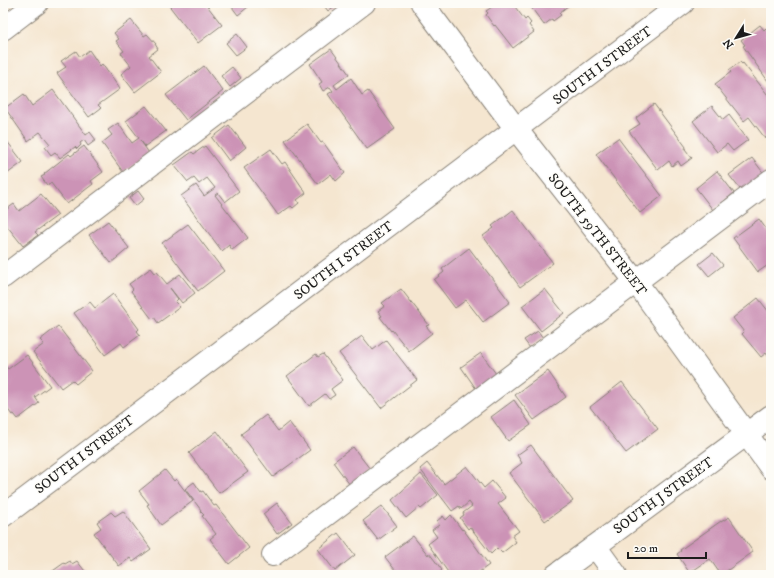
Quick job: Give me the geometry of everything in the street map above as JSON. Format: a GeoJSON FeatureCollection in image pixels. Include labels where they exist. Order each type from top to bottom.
{"type":"FeatureCollection","features":[{"type":"Feature","properties":{"kind":"street"},"geometry":{"type":"LineString","coordinates":[[3,29],[37,3]]}},
{"type":"Feature","properties":{"kind":"street"},"geometry":{"type":"LineString","coordinates":[[3,277],[364,3]]}},
{"type":"Feature","properties":{"kind":"street","name":"SOUTH 59TH STREET"},"geometry":{"type":"LineString","coordinates":[[422,3],[516,130],[636,282],[771,468]]}},
{"type":"Feature","properties":{"kind":"street","name":"SOUTH I STREET"},"geometry":{"type":"LineString","coordinates":[[3,516],[683,3]]}},
{"type":"Feature","properties":{"kind":"street"},"geometry":{"type":"LineString","coordinates":[[273,555],[771,180]]}},
{"type":"Feature","properties":{"kind":"street","name":"SOUTH J STREET"},"geometry":{"type":"LineString","coordinates":[[556,575],[771,416]]}},
{"type":"Feature","properties":{"kind":"street"},"geometry":{"type":"LineString","coordinates":[[594,546],[616,575]]}},
{"type":"Feature","properties":{"kind":"building"},"geometry":{"type":"Polygon","coordinates":[[[167,3],[205,3],[222,25],[198,43],[167,3]]]}},
{"type":"Feature","properties":{"kind":"building"},"geometry":{"type":"Polygon","coordinates":[[[229,3],[253,3],[238,15],[229,3]]]}},
{"type":"Feature","properties":{"kind":"building"},"geometry":{"type":"Polygon","coordinates":[[[322,3],[339,3],[328,11],[322,3]]]}},
{"type":"Feature","properties":{"kind":"building"},"geometry":{"type":"Polygon","coordinates":[[[498,3],[512,3],[525,20],[527,18],[531,23],[529,25],[534,32],[513,48],[486,15],[488,13],[486,11],[498,3]]]}},
{"type":"Feature","properties":{"kind":"building"},"geometry":{"type":"Polygon","coordinates":[[[528,3],[568,3],[569,5],[559,13],[561,15],[544,25],[528,3]]]}},
{"type":"Feature","properties":{"kind":"building"},"geometry":{"type":"Polygon","coordinates":[[[131,20],[144,36],[147,34],[156,44],[158,49],[149,56],[161,72],[135,92],[121,74],[131,66],[121,53],[124,51],[116,41],[119,39],[114,33],[131,20]]]}},
{"type":"Feature","properties":{"kind":"building"},"geometry":{"type":"Polygon","coordinates":[[[760,25],[764,30],[766,28],[771,35],[771,79],[768,81],[743,46],[745,45],[741,40],[760,25]]]}},
{"type":"Feature","properties":{"kind":"building"},"geometry":{"type":"Polygon","coordinates":[[[237,34],[247,47],[236,55],[226,43],[237,34]]]}},
{"type":"Feature","properties":{"kind":"building"},"geometry":{"type":"Polygon","coordinates":[[[331,49],[349,74],[334,85],[337,89],[351,78],[362,95],[368,91],[395,129],[367,149],[328,94],[333,91],[330,87],[323,91],[319,84],[322,82],[310,64],[331,49]]]}},
{"type":"Feature","properties":{"kind":"building"},"geometry":{"type":"Polygon","coordinates":[[[89,50],[100,66],[102,64],[120,89],[98,105],[101,108],[89,117],[57,73],[66,67],[61,61],[76,51],[80,57],[89,50]]]}},
{"type":"Feature","properties":{"kind":"building"},"geometry":{"type":"Polygon","coordinates":[[[740,62],[742,64],[743,63],[771,99],[771,133],[765,138],[749,117],[744,121],[715,84],[731,72],[729,70],[740,62]]]}},
{"type":"Feature","properties":{"kind":"building"},"geometry":{"type":"Polygon","coordinates":[[[204,66],[223,91],[186,120],[166,95],[204,66]]]}},
{"type":"Feature","properties":{"kind":"building"},"geometry":{"type":"Polygon","coordinates":[[[232,67],[241,78],[230,87],[221,76],[232,67]]]}},
{"type":"Feature","properties":{"kind":"building"},"geometry":{"type":"Polygon","coordinates":[[[53,90],[86,135],[90,132],[96,140],[88,146],[84,140],[80,143],[81,145],[77,149],[75,147],[60,158],[55,152],[51,155],[45,147],[50,144],[40,132],[28,141],[5,108],[24,94],[32,106],[53,90]]]}},
{"type":"Feature","properties":{"kind":"building"},"geometry":{"type":"Polygon","coordinates":[[[654,104],[686,147],[685,149],[692,158],[681,166],[678,161],[672,166],[669,161],[658,170],[629,131],[640,124],[636,118],[654,104]]]}},
{"type":"Feature","properties":{"kind":"building"},"geometry":{"type":"Polygon","coordinates":[[[146,106],[166,131],[145,146],[140,140],[149,153],[123,172],[102,143],[112,135],[108,130],[118,123],[132,143],[139,138],[126,121],[146,106]]]}},
{"type":"Feature","properties":{"kind":"building"},"geometry":{"type":"Polygon","coordinates":[[[712,106],[723,120],[729,115],[748,140],[733,151],[727,144],[717,152],[693,121],[712,106]]]}},
{"type":"Feature","properties":{"kind":"building"},"geometry":{"type":"Polygon","coordinates":[[[307,124],[321,143],[323,142],[345,173],[336,181],[331,174],[318,184],[285,140],[307,124]]]}},
{"type":"Feature","properties":{"kind":"building"},"geometry":{"type":"Polygon","coordinates":[[[229,125],[246,147],[229,161],[212,138],[229,125]]]}},
{"type":"Feature","properties":{"kind":"building"},"geometry":{"type":"Polygon","coordinates":[[[3,136],[23,162],[3,177],[3,136]]]}},
{"type":"Feature","properties":{"kind":"building"},"geometry":{"type":"Polygon","coordinates":[[[618,138],[662,196],[640,213],[596,154],[618,138]]]}},
{"type":"Feature","properties":{"kind":"building"},"geometry":{"type":"Polygon","coordinates":[[[84,146],[103,172],[91,181],[93,184],[67,204],[51,183],[47,185],[41,177],[69,154],[71,156],[84,146]]]}},
{"type":"Feature","properties":{"kind":"building"},"geometry":{"type":"Polygon","coordinates":[[[205,146],[239,191],[225,202],[218,193],[215,195],[248,238],[232,250],[229,245],[222,251],[181,196],[196,185],[204,196],[215,188],[207,178],[199,184],[194,178],[188,182],[174,165],[192,152],[194,154],[205,146]]]}},
{"type":"Feature","properties":{"kind":"building"},"geometry":{"type":"Polygon","coordinates":[[[271,149],[282,164],[285,162],[306,193],[297,200],[299,203],[293,208],[291,206],[278,215],[244,168],[271,149]]]}},
{"type":"Feature","properties":{"kind":"building"},"geometry":{"type":"Polygon","coordinates":[[[752,158],[765,175],[743,193],[729,175],[752,158]]]}},
{"type":"Feature","properties":{"kind":"building"},"geometry":{"type":"Polygon","coordinates":[[[717,171],[734,193],[713,210],[696,188],[717,171]]]}},
{"type":"Feature","properties":{"kind":"building"},"geometry":{"type":"Polygon","coordinates":[[[138,191],[144,199],[135,206],[129,198],[138,191]]]}},
{"type":"Feature","properties":{"kind":"building"},"geometry":{"type":"Polygon","coordinates":[[[41,194],[58,215],[35,232],[38,235],[23,246],[3,221],[3,212],[14,204],[19,211],[41,194]]]}},
{"type":"Feature","properties":{"kind":"building"},"geometry":{"type":"Polygon","coordinates":[[[513,210],[553,263],[520,287],[483,236],[494,228],[492,226],[513,210]]]}},
{"type":"Feature","properties":{"kind":"building"},"geometry":{"type":"Polygon","coordinates":[[[759,219],[771,236],[771,263],[758,272],[733,238],[759,219]]]}},
{"type":"Feature","properties":{"kind":"building"},"geometry":{"type":"Polygon","coordinates":[[[108,221],[129,248],[111,263],[89,235],[108,221]]]}},
{"type":"Feature","properties":{"kind":"building"},"geometry":{"type":"Polygon","coordinates":[[[188,224],[224,271],[198,291],[162,243],[188,224]]]}},
{"type":"Feature","properties":{"kind":"building"},"geometry":{"type":"Polygon","coordinates":[[[469,248],[510,302],[483,322],[466,300],[455,308],[434,280],[444,272],[442,269],[469,248]]]}},
{"type":"Feature","properties":{"kind":"building"},"geometry":{"type":"Polygon","coordinates":[[[713,253],[723,265],[709,276],[699,264],[713,253]]]}},
{"type":"Feature","properties":{"kind":"building"},"geometry":{"type":"Polygon","coordinates":[[[151,268],[155,273],[157,272],[167,284],[180,274],[195,293],[182,303],[170,288],[178,299],[175,302],[180,307],[158,323],[154,317],[152,319],[131,291],[133,289],[129,284],[151,268]]]}},
{"type":"Feature","properties":{"kind":"building"},"geometry":{"type":"Polygon","coordinates":[[[401,289],[429,325],[426,326],[432,333],[409,351],[380,317],[382,316],[378,311],[385,306],[382,303],[401,289]]]}},
{"type":"Feature","properties":{"kind":"building"},"geometry":{"type":"Polygon","coordinates":[[[545,289],[564,313],[541,331],[522,306],[545,289]]]}},
{"type":"Feature","properties":{"kind":"building"},"geometry":{"type":"Polygon","coordinates":[[[113,294],[139,329],[137,331],[140,335],[124,347],[121,343],[105,355],[74,313],[90,302],[95,308],[113,294]]]}},
{"type":"Feature","properties":{"kind":"building"},"geometry":{"type":"Polygon","coordinates":[[[758,298],[769,312],[771,310],[770,359],[766,353],[761,357],[742,334],[744,332],[733,318],[758,298]]]}},
{"type":"Feature","properties":{"kind":"building"},"geometry":{"type":"Polygon","coordinates":[[[58,326],[92,371],[76,384],[72,380],[61,388],[33,352],[44,344],[40,340],[58,326]]]}},
{"type":"Feature","properties":{"kind":"building"},"geometry":{"type":"Polygon","coordinates":[[[538,331],[543,338],[530,348],[524,340],[538,331]]]}},
{"type":"Feature","properties":{"kind":"building"},"geometry":{"type":"Polygon","coordinates":[[[362,336],[373,350],[386,340],[417,380],[381,408],[339,353],[362,336]]]}},
{"type":"Feature","properties":{"kind":"building"},"geometry":{"type":"Polygon","coordinates":[[[481,353],[499,378],[479,393],[461,367],[481,353]]]}},
{"type":"Feature","properties":{"kind":"building"},"geometry":{"type":"Polygon","coordinates":[[[316,354],[318,357],[323,354],[343,380],[331,389],[335,395],[329,399],[325,394],[309,406],[287,376],[316,354]]]}},
{"type":"Feature","properties":{"kind":"building"},"geometry":{"type":"Polygon","coordinates":[[[27,355],[50,386],[35,397],[39,403],[18,419],[14,414],[12,415],[3,403],[3,363],[8,369],[27,355]]]}},
{"type":"Feature","properties":{"kind":"building"},"geometry":{"type":"Polygon","coordinates":[[[548,371],[566,397],[534,420],[515,395],[548,371]]]}},
{"type":"Feature","properties":{"kind":"building"},"geometry":{"type":"Polygon","coordinates":[[[622,382],[658,429],[626,453],[590,407],[622,382]]]}},
{"type":"Feature","properties":{"kind":"building"},"geometry":{"type":"Polygon","coordinates":[[[514,400],[531,425],[508,441],[491,417],[514,400]]]}},
{"type":"Feature","properties":{"kind":"building"},"geometry":{"type":"Polygon","coordinates":[[[266,415],[278,431],[289,422],[310,450],[273,477],[241,434],[266,415]]]}},
{"type":"Feature","properties":{"kind":"building"},"geometry":{"type":"Polygon","coordinates":[[[217,431],[248,472],[219,493],[189,453],[217,431]]]}},
{"type":"Feature","properties":{"kind":"building"},"geometry":{"type":"Polygon","coordinates":[[[531,445],[573,501],[545,521],[509,473],[522,463],[517,455],[531,445]]]}},
{"type":"Feature","properties":{"kind":"building"},"geometry":{"type":"Polygon","coordinates":[[[353,447],[370,469],[350,485],[333,462],[353,447]]]}},
{"type":"Feature","properties":{"kind":"building"},"geometry":{"type":"Polygon","coordinates":[[[427,463],[444,484],[467,466],[484,488],[492,481],[506,498],[498,504],[519,531],[512,536],[516,542],[502,553],[497,548],[491,554],[470,527],[468,529],[460,518],[464,515],[463,513],[472,506],[469,502],[461,509],[459,506],[452,511],[420,469],[427,463]]]}},
{"type":"Feature","properties":{"kind":"building"},"geometry":{"type":"Polygon","coordinates":[[[165,470],[174,481],[176,479],[193,501],[161,525],[147,505],[149,504],[139,491],[165,470]]]}},
{"type":"Feature","properties":{"kind":"building"},"geometry":{"type":"Polygon","coordinates":[[[421,474],[438,495],[421,509],[419,507],[406,518],[392,500],[421,474]]]}},
{"type":"Feature","properties":{"kind":"building"},"geometry":{"type":"Polygon","coordinates":[[[194,482],[214,506],[216,505],[249,548],[229,564],[210,539],[216,534],[202,516],[204,515],[200,511],[201,510],[185,489],[194,482]]]}},
{"type":"Feature","properties":{"kind":"building"},"geometry":{"type":"Polygon","coordinates":[[[277,503],[292,523],[277,534],[263,514],[277,503]]]}},
{"type":"Feature","properties":{"kind":"building"},"geometry":{"type":"Polygon","coordinates":[[[382,506],[397,526],[378,540],[363,521],[382,506]]]}},
{"type":"Feature","properties":{"kind":"building"},"geometry":{"type":"Polygon","coordinates":[[[123,511],[151,549],[133,562],[130,558],[119,566],[94,533],[101,528],[97,522],[111,512],[115,516],[123,511]]]}},
{"type":"Feature","properties":{"kind":"building"},"geometry":{"type":"Polygon","coordinates":[[[451,515],[489,565],[475,575],[450,575],[428,544],[437,537],[432,530],[439,525],[437,521],[443,516],[446,520],[451,515]]]}},
{"type":"Feature","properties":{"kind":"building"},"geometry":{"type":"Polygon","coordinates":[[[729,517],[753,552],[721,575],[710,559],[689,572],[677,554],[681,551],[680,550],[729,517]]]}},
{"type":"Feature","properties":{"kind":"building"},"geometry":{"type":"Polygon","coordinates":[[[338,533],[355,555],[335,571],[318,549],[338,533]]]}},
{"type":"Feature","properties":{"kind":"building"},"geometry":{"type":"Polygon","coordinates":[[[413,536],[442,570],[440,572],[442,575],[399,575],[385,557],[413,536]]]}},
{"type":"Feature","properties":{"kind":"building"},"geometry":{"type":"Polygon","coordinates":[[[70,561],[72,564],[77,561],[88,575],[51,575],[50,573],[64,563],[65,564],[70,561]]]}}]}
